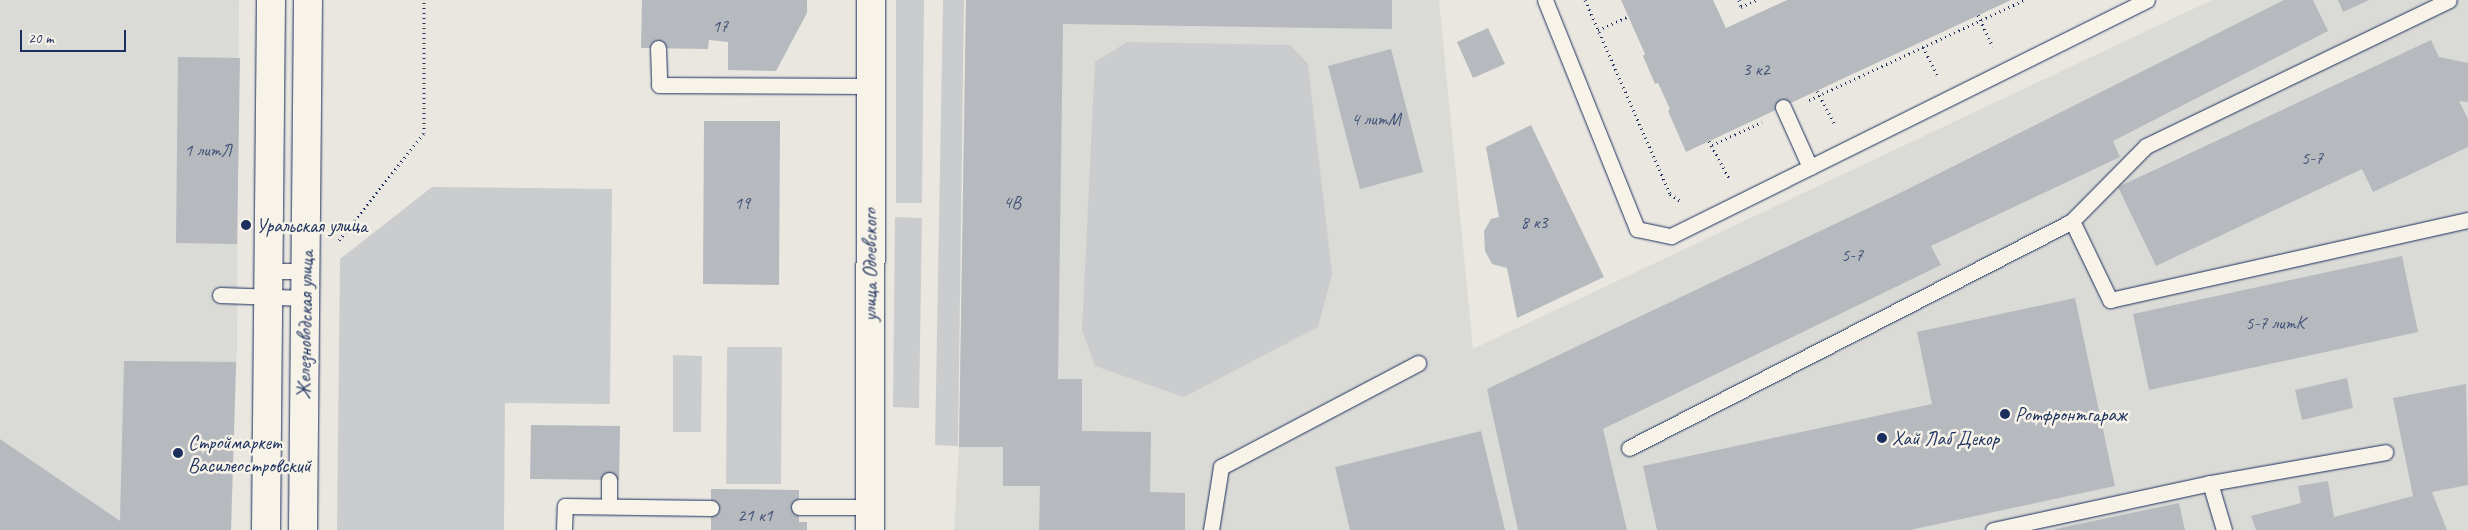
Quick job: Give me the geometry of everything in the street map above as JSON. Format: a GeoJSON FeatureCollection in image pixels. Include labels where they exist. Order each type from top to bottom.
{"type":"FeatureCollection","features":[{"type":"Feature","properties":{"kind":"street","name":"Железноводская улица"},"geometry":{"type":"LineString","coordinates":[[266,530],[271,0]]}},
{"type":"Feature","properties":{"kind":"street","name":"Железноводская улица"},"geometry":{"type":"LineString","coordinates":[[303,530],[308,0]]}},
{"type":"Feature","properties":{"kind":"street","name":"улица Одоевского"},"geometry":{"type":"LineString","coordinates":[[870,518],[871,0]]}},
{"type":"Feature","properties":{"kind":"lane"},"geometry":{"type":"LineString","coordinates":[[1545,0],[1637,230],[1671,236],[2147,0]]}},
{"type":"Feature","properties":{"kind":"lane"},"geometry":{"type":"LineString","coordinates":[[1629,448],[2072,221],[2146,146],[2449,0]]}},
{"type":"Feature","properties":{"kind":"lane"},"geometry":{"type":"LineString","coordinates":[[658,48],[660,85],[871,86]]}},
{"type":"Feature","properties":{"kind":"lane"},"geometry":{"type":"LineString","coordinates":[[1784,109],[1810,167]]}},
{"type":"Feature","properties":{"kind":"lane"},"geometry":{"type":"LineString","coordinates":[[2072,221],[2110,300],[2468,220]]}},
{"type":"Feature","properties":{"kind":"lane"},"geometry":{"type":"LineString","coordinates":[[220,295],[268,284],[306,271]]}},
{"type":"Feature","properties":{"kind":"lane"},"geometry":{"type":"LineString","coordinates":[[268,284],[306,298]]}},
{"type":"Feature","properties":{"kind":"lane"},"geometry":{"type":"LineString","coordinates":[[1211,530],[1221,467],[1418,363]]}},
{"type":"Feature","properties":{"kind":"lane"},"geometry":{"type":"LineString","coordinates":[[1993,530],[2210,483],[2385,452]]}},
{"type":"Feature","properties":{"kind":"lane"},"geometry":{"type":"LineString","coordinates":[[609,480],[609,506]]}},
{"type":"Feature","properties":{"kind":"lane"},"geometry":{"type":"LineString","coordinates":[[2210,483],[2224,530]]}},
{"type":"Feature","properties":{"kind":"lane"},"geometry":{"type":"LineString","coordinates":[[564,530],[565,506],[711,508]]}},
{"type":"Feature","properties":{"kind":"lane"},"geometry":{"type":"LineString","coordinates":[[798,507],[870,518]]}},
{"type":"Feature","properties":{"kind":"path"},"geometry":{"type":"LineString","coordinates":[[306,271],[333,248],[424,133],[424,0]]}},
{"type":"Feature","properties":{"kind":"path"},"geometry":{"type":"LineString","coordinates":[[1739,0],[1741,6],[1756,0]]}},
{"type":"Feature","properties":{"kind":"path"},"geometry":{"type":"LineString","coordinates":[[1732,185],[1710,143],[1720,142],[1784,109],[1820,95],[2024,0]]}},
{"type":"Feature","properties":{"kind":"path"},"geometry":{"type":"LineString","coordinates":[[1988,11],[1990,16]]}},
{"type":"Feature","properties":{"kind":"path"},"geometry":{"type":"LineString","coordinates":[[1978,15],[1996,54]]}},
{"type":"Feature","properties":{"kind":"path"},"geometry":{"type":"LineString","coordinates":[[1598,30],[1628,16]]}},
{"type":"Feature","properties":{"kind":"path"},"geometry":{"type":"LineString","coordinates":[[1929,38],[1932,43]]}},
{"type":"Feature","properties":{"kind":"path"},"geometry":{"type":"LineString","coordinates":[[1911,46],[1914,51]]}},
{"type":"Feature","properties":{"kind":"path"},"geometry":{"type":"LineString","coordinates":[[1923,47],[1940,82]]}},
{"type":"Feature","properties":{"kind":"path"},"geometry":{"type":"LineString","coordinates":[[1817,91],[1839,132]]}},
{"type":"Feature","properties":{"kind":"path"},"geometry":{"type":"LineString","coordinates":[[1717,137],[1720,142]]}},
{"type":"Feature","properties":{"kind":"shaded area"},"geometry":{"type":"Polygon","coordinates":[[[0,0],[239,0],[237,347],[231,530],[0,530],[0,0]]]}},
{"type":"Feature","properties":{"kind":"shaded area"},"geometry":{"type":"Polygon","coordinates":[[[896,0],[924,0],[922,203],[896,203],[896,0]]]}},
{"type":"Feature","properties":{"kind":"shaded area"},"geometry":{"type":"Polygon","coordinates":[[[943,0],[964,0],[958,446],[935,445],[943,0]]]}},
{"type":"Feature","properties":{"kind":"shaded area"},"geometry":{"type":"Polygon","coordinates":[[[966,0],[1439,0],[1473,349],[2212,0],[2468,0],[2468,530],[954,530],[959,447],[966,0]]]}},
{"type":"Feature","properties":{"kind":"shaded area"},"geometry":{"type":"Polygon","coordinates":[[[1127,42],[1290,45],[1308,64],[1332,274],[1318,327],[1184,397],[1095,366],[1082,330],[1095,62],[1127,42]]]}},
{"type":"Feature","properties":{"kind":"shaded area"},"geometry":{"type":"Polygon","coordinates":[[[432,187],[612,189],[610,404],[505,403],[504,530],[337,530],[340,259],[432,187]]]}},
{"type":"Feature","properties":{"kind":"shaded area"},"geometry":{"type":"Polygon","coordinates":[[[895,217],[922,218],[919,408],[893,407],[895,217]]]}},
{"type":"Feature","properties":{"kind":"shaded area"},"geometry":{"type":"Polygon","coordinates":[[[727,347],[782,347],[781,484],[726,484],[727,347]]]}},
{"type":"Feature","properties":{"kind":"shaded area"},"geometry":{"type":"Polygon","coordinates":[[[673,355],[702,356],[701,432],[673,432],[673,355]]]}},
{"type":"Feature","properties":{"kind":"building"},"geometry":{"type":"Polygon","coordinates":[[[642,0],[807,0],[807,13],[776,71],[728,70],[728,42],[709,40],[708,49],[641,48],[642,0]]]}},
{"type":"Feature","properties":{"kind":"building"},"geometry":{"type":"Polygon","coordinates":[[[966,0],[1392,0],[1392,29],[1063,24],[1058,379],[1082,379],[1082,431],[1151,432],[1150,492],[1185,493],[1185,530],[1039,530],[1040,486],[1003,486],[1003,447],[959,447],[966,0]]]}},
{"type":"Feature","properties":{"kind":"building"},"geometry":{"type":"Polygon","coordinates":[[[1621,0],[1713,0],[1726,28],[1787,0],[2011,0],[1686,152],[1668,111],[1670,109],[1658,83],[1655,84],[1643,56],[1645,54],[1621,0]]]}},
{"type":"Feature","properties":{"kind":"building"},"geometry":{"type":"Polygon","coordinates":[[[2284,0],[2313,0],[2328,31],[2113,141],[2120,157],[1931,246],[1941,265],[1603,429],[1627,530],[1518,530],[1487,389],[1896,195],[2284,0]]]}},
{"type":"Feature","properties":{"kind":"building"},"geometry":{"type":"Polygon","coordinates":[[[2338,0],[2369,0],[2343,12],[2338,0]]]}},
{"type":"Feature","properties":{"kind":"building"},"geometry":{"type":"Polygon","coordinates":[[[1488,28],[1505,64],[1473,78],[1457,42],[1488,28]]]}},
{"type":"Feature","properties":{"kind":"building"},"geometry":{"type":"Polygon","coordinates":[[[2431,40],[2439,57],[2468,63],[2468,102],[2459,101],[2468,119],[2468,147],[2373,192],[2362,169],[2156,266],[2118,187],[2431,40]]]}},
{"type":"Feature","properties":{"kind":"building"},"geometry":{"type":"Polygon","coordinates":[[[1391,49],[1423,172],[1360,189],[1328,66],[1391,49]]]}},
{"type":"Feature","properties":{"kind":"building"},"geometry":{"type":"Polygon","coordinates":[[[178,57],[240,58],[237,244],[176,243],[178,57]]]}},
{"type":"Feature","properties":{"kind":"building"},"geometry":{"type":"Polygon","coordinates":[[[704,121],[780,121],[779,285],[703,284],[704,121]]]}},
{"type":"Feature","properties":{"kind":"building"},"geometry":{"type":"Polygon","coordinates":[[[1531,125],[1604,277],[1517,318],[1507,268],[1492,264],[1485,251],[1484,231],[1491,219],[1499,217],[1486,147],[1531,125]]]}},
{"type":"Feature","properties":{"kind":"building"},"geometry":{"type":"Polygon","coordinates":[[[2402,256],[2418,332],[2149,390],[2133,314],[2402,256]]]}},
{"type":"Feature","properties":{"kind":"building"},"geometry":{"type":"Polygon","coordinates":[[[2075,298],[2115,486],[1910,530],[1657,530],[1643,466],[1932,404],[1917,332],[2075,298]]]}},
{"type":"Feature","properties":{"kind":"building","name":"Строймаркет Василеостровский"},"geometry":{"type":"Polygon","coordinates":[[[124,361],[236,362],[231,530],[0,530],[0,439],[120,521],[124,361]]]}},
{"type":"Feature","properties":{"kind":"building"},"geometry":{"type":"Polygon","coordinates":[[[2347,378],[2353,408],[2302,420],[2295,390],[2347,378]]]}},
{"type":"Feature","properties":{"kind":"building"},"geometry":{"type":"Polygon","coordinates":[[[2466,384],[2468,485],[2432,492],[2447,530],[2256,530],[2251,516],[2301,503],[2298,486],[2328,481],[2334,517],[2413,496],[2393,398],[2466,384]]]}},
{"type":"Feature","properties":{"kind":"building"},"geometry":{"type":"Polygon","coordinates":[[[531,425],[620,426],[619,480],[530,479],[531,425]]]}},
{"type":"Feature","properties":{"kind":"building"},"geometry":{"type":"Polygon","coordinates":[[[1481,431],[1505,530],[1350,530],[1335,467],[1481,431]]]}},
{"type":"Feature","properties":{"kind":"building"},"geometry":{"type":"Polygon","coordinates":[[[711,489],[799,490],[799,522],[807,522],[807,530],[711,530],[711,489]]]}},
{"type":"Feature","properties":{"kind":"building"},"geometry":{"type":"Polygon","coordinates":[[[2179,503],[2185,530],[2055,530],[2055,529],[2179,503]]]}},
{"type":"Feature","properties":{"kind":"place","name":"Уральская улица"},"geometry":{"type":"Point","coordinates":[246,225]}},
{"type":"Feature","properties":{"kind":"place","name":"Ротфронтгараж"},"geometry":{"type":"Point","coordinates":[2005,414]}},
{"type":"Feature","properties":{"kind":"place","name":"Хай Лаб Декор"},"geometry":{"type":"Point","coordinates":[1882,438]}},
{"type":"Feature","properties":{"kind":"place","name":"Строймаркет Василеостровский"},"geometry":{"type":"Point","coordinates":[178,453]}}]}
